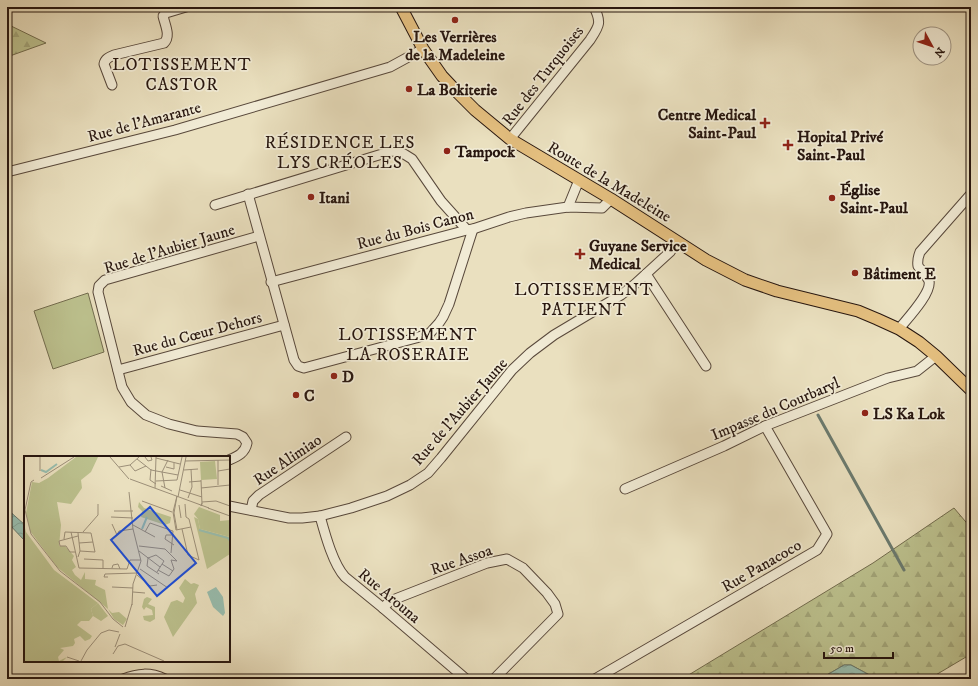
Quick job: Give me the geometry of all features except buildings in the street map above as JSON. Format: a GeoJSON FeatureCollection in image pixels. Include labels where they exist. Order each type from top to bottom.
{"type":"FeatureCollection","features":[{"type":"Feature","properties":{"kind":"main road","name":"Route de la Madeleine"},"geometry":{"type":"LineString","coordinates":[[401,7],[423,49],[442,76],[475,110],[510,139],[611,199],[706,260],[745,280],[777,291],[858,311],[899,329],[919,342],[936,356],[971,390]]}},
{"type":"Feature","properties":{"kind":"street"},"geometry":{"type":"LineString","coordinates":[[112,85],[104,64],[105,61],[114,55],[164,43],[167,40],[168,35],[163,16],[166,13],[186,7]]}},
{"type":"Feature","properties":{"kind":"street","name":"Rue des Turquoises"},"geometry":{"type":"LineString","coordinates":[[510,139],[585,46],[598,27],[599,16],[594,7]]}},
{"type":"Feature","properties":{"kind":"street","name":"Rue de l'Amarante"},"geometry":{"type":"LineString","coordinates":[[7,172],[175,130],[390,67],[423,49]]}},
{"type":"Feature","properties":{"kind":"street"},"geometry":{"type":"LineString","coordinates":[[215,205],[248,194],[392,151],[404,154],[412,160],[441,200],[470,230],[449,304],[439,323],[430,333],[421,336],[307,368],[300,367],[295,364],[248,194]]}},
{"type":"Feature","properties":{"kind":"street"},"geometry":{"type":"LineString","coordinates":[[568,207],[579,180]]}},
{"type":"Feature","properties":{"kind":"street"},"geometry":{"type":"LineString","coordinates":[[899,329],[925,297],[928,288],[928,280],[917,263],[920,252],[971,194]]}},
{"type":"Feature","properties":{"kind":"street","name":"Rue du Bois Canon"},"geometry":{"type":"LineString","coordinates":[[272,282],[470,230],[509,217],[568,207],[602,208],[611,199]]}},
{"type":"Feature","properties":{"kind":"street","name":"Rue de l'Aubier Jaune"},"geometry":{"type":"LineString","coordinates":[[230,460],[246,449],[247,443],[244,437],[237,434],[197,431],[169,424],[146,415],[131,402],[122,387],[98,292],[99,286],[105,280],[259,236]]}},
{"type":"Feature","properties":{"kind":"street","name":"Rue de l'Aubier Jaune"},"geometry":{"type":"LineString","coordinates":[[230,506],[289,518],[320,516],[351,508],[387,496],[410,485],[428,473],[512,370],[530,353],[554,335],[621,295],[670,252],[677,241]]}},
{"type":"Feature","properties":{"kind":"street"},"geometry":{"type":"LineString","coordinates":[[646,274],[706,366]]}},
{"type":"Feature","properties":{"kind":"street","name":"Rue du Cœur Dehors"},"geometry":{"type":"LineString","coordinates":[[118,370],[284,325]]}},
{"type":"Feature","properties":{"kind":"street","name":"Impasse du Courbaryl"},"geometry":{"type":"LineString","coordinates":[[625,489],[724,446],[765,426],[888,378],[917,371],[936,356]]}},
{"type":"Feature","properties":{"kind":"street","name":"Rue Panacoco"},"geometry":{"type":"LineString","coordinates":[[595,679],[818,550],[827,534],[765,426]]}},
{"type":"Feature","properties":{"kind":"street","name":"Rue Alimiao"},"geometry":{"type":"LineString","coordinates":[[251,510],[252,501],[258,495],[346,437]]}},
{"type":"Feature","properties":{"kind":"street","name":"Rue Arouna"},"geometry":{"type":"LineString","coordinates":[[320,516],[341,573],[466,679]]}},
{"type":"Feature","properties":{"kind":"street","name":"Rue Assoa"},"geometry":{"type":"LineString","coordinates":[[384,608],[390,601],[487,563],[507,559],[523,568],[547,593],[555,604],[558,614],[494,679]]}},
{"type":"Feature","properties":{"kind":"street"},"geometry":{"type":"LineString","coordinates":[[123,679],[133,675],[144,674],[165,679]]}},
{"type":"Feature","properties":{"kind":"green space"},"geometry":{"type":"Polygon","coordinates":[[[7,24],[46,43],[7,57],[7,24]]]}},
{"type":"Feature","properties":{"kind":"green space"},"geometry":{"type":"Polygon","coordinates":[[[88,293],[104,352],[53,369],[34,311],[88,293]]]}},
{"type":"Feature","properties":{"kind":"green space"},"geometry":{"type":"Polygon","coordinates":[[[954,508],[971,528],[971,654],[929,679],[877,679],[851,665],[844,665],[820,679],[682,679],[873,563],[954,508]]]}},
{"type":"Feature","properties":{"kind":"water"},"geometry":{"type":"Polygon","coordinates":[[[7,509],[24,524],[24,540],[7,522],[7,509]]]}},
{"type":"Feature","properties":{"kind":"water"},"geometry":{"type":"Polygon","coordinates":[[[844,665],[851,665],[877,679],[820,679],[844,665]]]}},
{"type":"Feature","properties":{"kind":"waterway"},"geometry":{"type":"LineString","coordinates":[[818,415],[904,570]]}},
{"type":"Feature","properties":{"kind":"place","name":"Les Verrières de la Madeleine"},"geometry":{"type":"Point","coordinates":[455,20]}},
{"type":"Feature","properties":{"kind":"place","name":"La Bokiterie"},"geometry":{"type":"Point","coordinates":[409,89]}},
{"type":"Feature","properties":{"kind":"place","name":"Centre Medical Saint-Paul"},"geometry":{"type":"Point","coordinates":[765,123]}},
{"type":"Feature","properties":{"kind":"place","name":"Hopital Privé Saint-Paul"},"geometry":{"type":"Point","coordinates":[788,145]}},
{"type":"Feature","properties":{"kind":"place","name":"Tampock"},"geometry":{"type":"Point","coordinates":[447,151]}},
{"type":"Feature","properties":{"kind":"place","name":"Itani"},"geometry":{"type":"Point","coordinates":[311,197]}},
{"type":"Feature","properties":{"kind":"place","name":"Église Saint-Paul"},"geometry":{"type":"Point","coordinates":[832,198]}},
{"type":"Feature","properties":{"kind":"place","name":"Guyane Service Medical"},"geometry":{"type":"Point","coordinates":[580,254]}},
{"type":"Feature","properties":{"kind":"place","name":"Bâtiment E"},"geometry":{"type":"Point","coordinates":[855,273]}},
{"type":"Feature","properties":{"kind":"place","name":"D"},"geometry":{"type":"Point","coordinates":[334,376]}},
{"type":"Feature","properties":{"kind":"place","name":"C"},"geometry":{"type":"Point","coordinates":[296,395]}},
{"type":"Feature","properties":{"kind":"place","name":"LS Ka Lok"},"geometry":{"type":"Point","coordinates":[865,413]}},
{"type":"Feature","properties":{"kind":"district","name":"LOTISSEMENT CASTOR"},"geometry":{"type":"Point","coordinates":[182,74]}},
{"type":"Feature","properties":{"kind":"district","name":"RÉSIDENCE LES LYS CRÉOLES"},"geometry":{"type":"Point","coordinates":[340,152]}},
{"type":"Feature","properties":{"kind":"district","name":"LOTISSEMENT PATIENT"},"geometry":{"type":"Point","coordinates":[584,299]}},
{"type":"Feature","properties":{"kind":"district","name":"LOTISSEMENT LA ROSERAIE"},"geometry":{"type":"Point","coordinates":[408,344]}}]}
